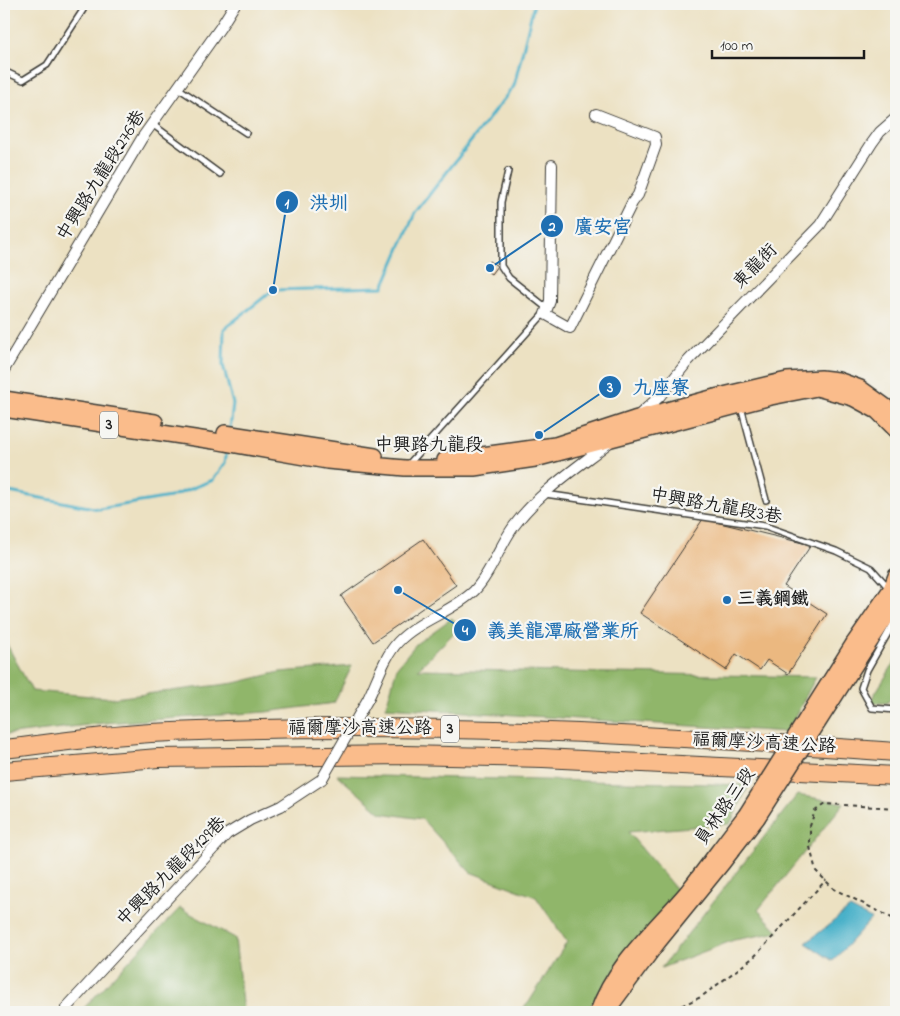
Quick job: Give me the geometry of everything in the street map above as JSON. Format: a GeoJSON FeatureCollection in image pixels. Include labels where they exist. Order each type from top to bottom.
{"type":"FeatureCollection","features":[{"type":"Feature","properties":{"kind":"highway","name":"福爾摩沙高速公路"},"geometry":{"type":"LineString","coordinates":[[4,749],[149,733],[303,728],[450,729],[569,733],[786,744],[896,752]]}},
{"type":"Feature","properties":{"kind":"highway","name":"福爾摩沙高速公路"},"geometry":{"type":"LineString","coordinates":[[4,771],[158,758],[405,755],[543,758],[896,776]]}},
{"type":"Feature","properties":{"kind":"main road","name":"中興路九龍段"},"geometry":{"type":"LineString","coordinates":[[213,436],[241,440],[327,461],[474,468],[535,459],[715,397],[787,380],[821,378],[838,380],[860,388],[895,423]]}},
{"type":"Feature","properties":{"kind":"main road","name":"中興路九龍段"},"geometry":{"type":"LineString","coordinates":[[408,464],[555,445],[625,428],[817,388],[853,398],[895,423]]}},
{"type":"Feature","properties":{"kind":"main road","name":"3"},"geometry":{"type":"LineString","coordinates":[[4,399],[213,436]]}},
{"type":"Feature","properties":{"kind":"main road","name":"3"},"geometry":{"type":"LineString","coordinates":[[4,409],[213,436]]}},
{"type":"Feature","properties":{"kind":"main road","name":"員林路三段"},"geometry":{"type":"LineString","coordinates":[[608,1012],[609,1008],[658,942],[723,862],[895,590]]}},
{"type":"Feature","properties":{"kind":"main road","name":"員林路三段"},"geometry":{"type":"LineString","coordinates":[[598,1012],[604,994],[626,960],[751,816]]}},
{"type":"Feature","properties":{"kind":"street","name":"中興路九龍段276巷"},"geometry":{"type":"LineString","coordinates":[[4,370],[127,163],[235,4]]}},
{"type":"Feature","properties":{"kind":"street"},"geometry":{"type":"LineString","coordinates":[[552,165],[550,301],[545,314],[570,328],[632,203],[638,195],[656,145],[655,137],[596,114]]}},
{"type":"Feature","properties":{"kind":"street","name":"東龍街"},"geometry":{"type":"LineString","coordinates":[[625,428],[659,397],[688,361],[820,226],[872,143],[880,132],[896,118]]}},
{"type":"Feature","properties":{"kind":"street"},"geometry":{"type":"LineString","coordinates":[[544,494],[625,428]]}},
{"type":"Feature","properties":{"kind":"street","name":"中興路九龍段129巷"},"geometry":{"type":"LineString","coordinates":[[66,1012],[66,1008],[126,941],[227,834],[250,820],[281,806],[322,780],[368,699],[391,651],[407,634],[458,603],[474,590],[513,527],[544,494]]}},
{"type":"Feature","properties":{"kind":"lane"},"geometry":{"type":"LineString","coordinates":[[4,71],[23,80],[47,65],[85,4]]}},
{"type":"Feature","properties":{"kind":"lane"},"geometry":{"type":"LineString","coordinates":[[178,88],[246,133]]}},
{"type":"Feature","properties":{"kind":"lane"},"geometry":{"type":"LineString","coordinates":[[152,124],[220,174]]}},
{"type":"Feature","properties":{"kind":"lane"},"geometry":{"type":"LineString","coordinates":[[408,464],[548,309],[509,278],[501,266],[501,202],[508,171]]}},
{"type":"Feature","properties":{"kind":"lane"},"geometry":{"type":"LineString","coordinates":[[741,405],[766,500]]}},
{"type":"Feature","properties":{"kind":"lane","name":"中興路九龍段3巷"},"geometry":{"type":"LineString","coordinates":[[544,494],[765,526],[836,551],[871,568],[895,590]]}},
{"type":"Feature","properties":{"kind":"lane"},"geometry":{"type":"LineString","coordinates":[[896,619],[867,670],[862,688],[872,708],[896,710]]}},
{"type":"Feature","properties":{"kind":"path"},"geometry":{"type":"LineString","coordinates":[[896,808],[825,804],[815,812],[810,826],[810,847],[816,871],[834,889],[896,920]]}},
{"type":"Feature","properties":{"kind":"path"},"geometry":{"type":"LineString","coordinates":[[667,1012],[700,997],[754,957],[826,880]]}},
{"type":"Feature","properties":{"kind":"green space"},"geometry":{"type":"Polygon","coordinates":[[[452,618],[460,627],[418,669],[816,677],[787,732],[386,707],[397,667],[416,644],[452,618]]]}},
{"type":"Feature","properties":{"kind":"green space"},"geometry":{"type":"Polygon","coordinates":[[[4,639],[32,691],[114,698],[235,683],[280,672],[352,666],[334,703],[266,712],[104,723],[4,735],[4,639]]]}},
{"type":"Feature","properties":{"kind":"green space"},"geometry":{"type":"Polygon","coordinates":[[[896,660],[896,693],[887,703],[869,703],[896,660]]]}},
{"type":"Feature","properties":{"kind":"green space"},"geometry":{"type":"Polygon","coordinates":[[[337,775],[749,785],[730,824],[628,832],[680,894],[591,1005],[588,1012],[520,1012],[529,1002],[567,942],[536,897],[470,872],[422,819],[381,813],[337,775]]]}},
{"type":"Feature","properties":{"kind":"green space"},"geometry":{"type":"Polygon","coordinates":[[[797,795],[844,803],[758,910],[779,932],[734,940],[661,968],[797,795]]]}},
{"type":"Feature","properties":{"kind":"green space"},"geometry":{"type":"Polygon","coordinates":[[[180,908],[235,938],[243,1012],[80,1012],[180,908]]]}},
{"type":"Feature","properties":{"kind":"water"},"geometry":{"type":"Polygon","coordinates":[[[850,908],[871,919],[833,961],[806,943],[850,908]]]}},
{"type":"Feature","properties":{"kind":"building"},"geometry":{"type":"Polygon","coordinates":[[[490,261],[497,266],[491,274],[484,269],[490,261]]]}},
{"type":"Feature","properties":{"kind":"building","name":"三義鋼鐵"},"geometry":{"type":"Polygon","coordinates":[[[703,519],[811,545],[784,586],[827,614],[788,674],[767,660],[760,670],[736,654],[726,670],[640,613],[703,519]]]}},
{"type":"Feature","properties":{"kind":"building"},"geometry":{"type":"Polygon","coordinates":[[[423,539],[456,585],[373,642],[341,596],[423,539]]]}},
{"type":"Feature","properties":{"kind":"waterway"},"geometry":{"type":"LineString","coordinates":[[230,429],[233,404],[223,365],[224,329],[273,290],[383,287],[415,213],[514,86],[534,4]]}},
{"type":"Feature","properties":{"kind":"waterway"},"geometry":{"type":"LineString","coordinates":[[4,491],[99,509],[170,497],[213,480],[225,463],[227,448]]}},
{"type":"Feature","properties":{"kind":"place","name":"廣安宮"},"geometry":{"type":"Point","coordinates":[490,268]}},
{"type":"Feature","properties":{"kind":"place","name":"洪圳"},"geometry":{"type":"Point","coordinates":[273,290]}},
{"type":"Feature","properties":{"kind":"place","name":"九座寮"},"geometry":{"type":"Point","coordinates":[539,435]}},
{"type":"Feature","properties":{"kind":"place","name":"義美龍潭廠營業所"},"geometry":{"type":"Point","coordinates":[398,590]}},
{"type":"Feature","properties":{"kind":"place","name":"三義鋼鐵"},"geometry":{"type":"Point","coordinates":[727,600]}}]}
